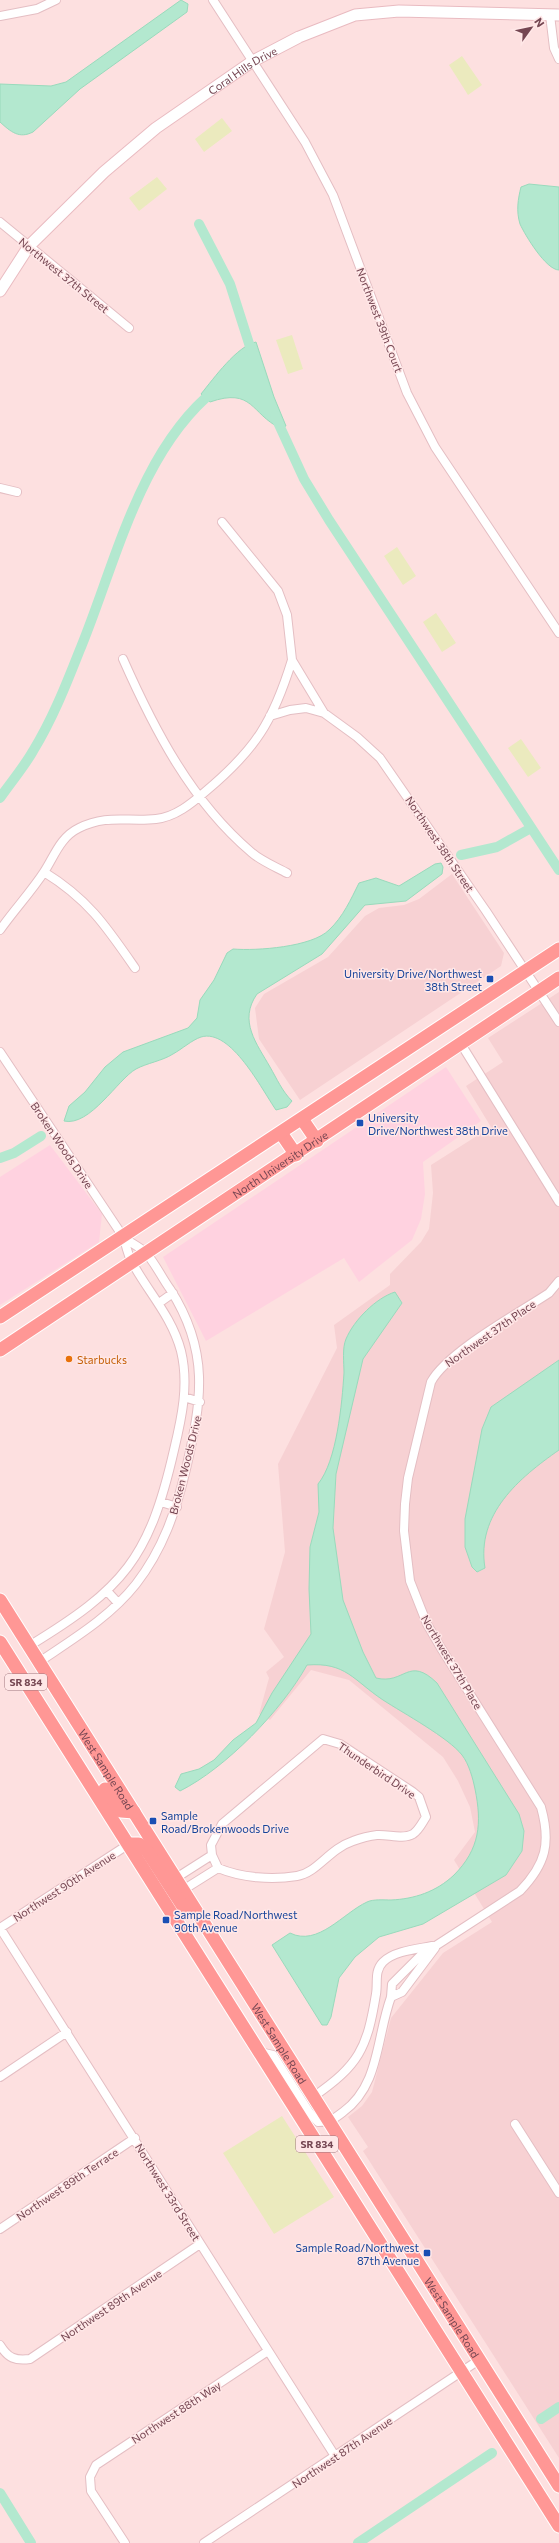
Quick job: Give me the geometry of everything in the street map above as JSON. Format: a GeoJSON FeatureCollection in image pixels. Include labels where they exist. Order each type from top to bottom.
{"type":"FeatureCollection","features":[{"type":"Feature","properties":{"kind":"main road"},"geometry":{"type":"LineString","coordinates":[[0,1317],[124,1238],[559,949]]}},
{"type":"Feature","properties":{"kind":"main road","name":"North University Drive"},"geometry":{"type":"LineString","coordinates":[[0,1350],[296,1155],[559,978]]}},
{"type":"Feature","properties":{"kind":"main road"},"geometry":{"type":"LineString","coordinates":[[302,1119],[317,1141]]}},
{"type":"Feature","properties":{"kind":"main road"},"geometry":{"type":"LineString","coordinates":[[281,1133],[296,1155]]}},
{"type":"Feature","properties":{"kind":"main road","name":"West Sample Road"},"geometry":{"type":"LineString","coordinates":[[0,1600],[559,2486]]}},
{"type":"Feature","properties":{"kind":"main road","name":"West Sample Road"},"geometry":{"type":"LineString","coordinates":[[0,1642],[559,2526]]}},
{"type":"Feature","properties":{"kind":"main road"},"geometry":{"type":"LineString","coordinates":[[52,1723],[76,1742],[113,1802],[121,1811],[134,1812]]}},
{"type":"Feature","properties":{"kind":"main road"},"geometry":{"type":"LineString","coordinates":[[129,1844],[139,1844],[147,1851],[196,1927],[218,1946]]}},
{"type":"Feature","properties":{"kind":"street"},"geometry":{"type":"LineString","coordinates":[[0,16],[37,9],[56,0]]}},
{"type":"Feature","properties":{"kind":"street","name":"Northwest 39th Court"},"geometry":{"type":"LineString","coordinates":[[213,0],[306,142],[332,195],[407,393],[435,447],[556,624],[559,633]]}},
{"type":"Feature","properties":{"kind":"street","name":"Coral Hills Drive"},"geometry":{"type":"LineString","coordinates":[[0,291],[29,246],[104,172],[156,128],[253,61],[298,37],[355,16],[399,10],[555,15]]}},
{"type":"Feature","properties":{"kind":"street"},"geometry":{"type":"LineString","coordinates":[[555,15],[554,48],[559,59]]}},
{"type":"Feature","properties":{"kind":"street","name":"Northwest 37th Street"},"geometry":{"type":"LineString","coordinates":[[0,222],[129,328]]}},
{"type":"Feature","properties":{"kind":"street"},"geometry":{"type":"LineString","coordinates":[[0,488],[17,492]]}},
{"type":"Feature","properties":{"kind":"street","name":"Northwest 38th Street"},"geometry":{"type":"LineString","coordinates":[[222,522],[278,591],[287,615],[292,660],[284,688],[270,716]]}},
{"type":"Feature","properties":{"kind":"street"},"geometry":{"type":"LineString","coordinates":[[123,659],[146,711],[199,797],[252,853],[287,873]]}},
{"type":"Feature","properties":{"kind":"street","name":"Northwest 38th Street"},"geometry":{"type":"LineString","coordinates":[[292,660],[324,713]]}},
{"type":"Feature","properties":{"kind":"street","name":"Northwest 38th Street"},"geometry":{"type":"LineString","coordinates":[[270,716],[290,710],[306,708],[324,713],[357,737],[380,758],[526,970],[559,1022]]}},
{"type":"Feature","properties":{"kind":"street"},"geometry":{"type":"LineString","coordinates":[[0,930],[44,872],[56,849],[77,828],[104,818],[156,819],[177,813],[199,797],[237,765],[254,745],[270,716]]}},
{"type":"Feature","properties":{"kind":"street"},"geometry":{"type":"LineString","coordinates":[[44,872],[67,886],[88,904],[102,920],[135,968]]}},
{"type":"Feature","properties":{"kind":"street"},"geometry":{"type":"LineString","coordinates":[[461,1044],[559,1202]]}},
{"type":"Feature","properties":{"kind":"street","name":"Broken Woods Drive"},"geometry":{"type":"LineString","coordinates":[[0,1052],[124,1238],[132,1263],[170,1322],[181,1351],[184,1397],[161,1502],[142,1547],[107,1591],[74,1618],[29,1646]]}},
{"type":"Feature","properties":{"kind":"street","name":"Broken Woods Drive"},"geometry":{"type":"LineString","coordinates":[[39,1662],[82,1632],[118,1603],[135,1585],[156,1555],[177,1507],[200,1402],[198,1354],[185,1315],[146,1253],[124,1238]]}},
{"type":"Feature","properties":{"kind":"street","name":"Northwest 37th Place"},"geometry":{"type":"LineString","coordinates":[[313,2097],[342,2076],[355,2062],[365,2041],[377,1993],[377,1975],[383,1962],[401,1953],[437,1945],[520,1891],[532,1878],[541,1862],[547,1835],[541,1807],[440,1648],[418,1604],[410,1581],[404,1532],[408,1478],[431,1382],[436,1372],[456,1355],[549,1293],[559,1281]]}},
{"type":"Feature","properties":{"kind":"street"},"geometry":{"type":"LineString","coordinates":[[159,1303],[173,1294]]}},
{"type":"Feature","properties":{"kind":"street"},"geometry":{"type":"LineString","coordinates":[[184,1397],[200,1402]]}},
{"type":"Feature","properties":{"kind":"street"},"geometry":{"type":"LineString","coordinates":[[161,1502],[177,1507]]}},
{"type":"Feature","properties":{"kind":"street"},"geometry":{"type":"LineString","coordinates":[[107,1591],[118,1603]]}},
{"type":"Feature","properties":{"kind":"street","name":"Thunderbird Drive"},"geometry":{"type":"LineString","coordinates":[[212,1855],[211,1845],[222,1824],[323,1739],[340,1744],[413,1792],[419,1797],[426,1817],[420,1827],[413,1834],[403,1837],[377,1835],[345,1843],[331,1851],[309,1873],[296,1876],[248,1876],[218,1868]]}},
{"type":"Feature","properties":{"kind":"street","name":"Northwest 90th Avenue"},"geometry":{"type":"LineString","coordinates":[[0,1928],[129,1844]]}},
{"type":"Feature","properties":{"kind":"street"},"geometry":{"type":"LineString","coordinates":[[176,1878],[212,1855],[218,1868],[183,1890]]}},
{"type":"Feature","properties":{"kind":"street","name":"Northwest 33rd Street"},"geometry":{"type":"LineString","coordinates":[[0,1928],[135,2138],[200,2244],[335,2456]]}},
{"type":"Feature","properties":{"kind":"street","name":"Northwest 37th Place"},"geometry":{"type":"LineString","coordinates":[[391,1997],[402,1992],[427,1961],[437,1945]]}},
{"type":"Feature","properties":{"kind":"street"},"geometry":{"type":"LineString","coordinates":[[260,2052],[273,2055],[309,2112],[318,2122],[329,2122],[356,2101],[368,2085],[391,1997],[377,1993]]}},
{"type":"Feature","properties":{"kind":"street"},"geometry":{"type":"LineString","coordinates":[[0,2077],[67,2032]]}},
{"type":"Feature","properties":{"kind":"street"},"geometry":{"type":"LineString","coordinates":[[515,2124],[559,2193]]}},
{"type":"Feature","properties":{"kind":"street","name":"Northwest 89th Terrace"},"geometry":{"type":"LineString","coordinates":[[0,2229],[135,2138]]}},
{"type":"Feature","properties":{"kind":"street","name":"Northwest 89th Avenue"},"geometry":{"type":"LineString","coordinates":[[0,2345],[7,2356],[19,2361],[30,2359],[200,2244]]}},
{"type":"Feature","properties":{"kind":"street","name":"Northwest 88th Way"},"geometry":{"type":"LineString","coordinates":[[125,2543],[91,2492],[90,2477],[96,2465],[268,2351]]}},
{"type":"Feature","properties":{"kind":"street","name":"Northwest 87th Avenue"},"geometry":{"type":"LineString","coordinates":[[204,2543],[479,2360]]}},
{"type":"Feature","properties":{"kind":"shaded area"},"geometry":{"type":"Polygon","coordinates":[[[181,0],[188,4],[187,12],[80,89],[33,132],[19,135],[8,129],[0,122],[0,84],[51,86],[66,82],[181,0]]]}},
{"type":"Feature","properties":{"kind":"shaded area"},"geometry":{"type":"Polygon","coordinates":[[[462,56],[482,85],[468,95],[449,65],[462,56]]]}},
{"type":"Feature","properties":{"kind":"shaded area"},"geometry":{"type":"Polygon","coordinates":[[[222,118],[232,131],[204,152],[195,139],[222,118]]]}},
{"type":"Feature","properties":{"kind":"shaded area"},"geometry":{"type":"Polygon","coordinates":[[[157,177],[167,189],[139,211],[129,198],[157,177]]]}},
{"type":"Feature","properties":{"kind":"shaded area"},"geometry":{"type":"Polygon","coordinates":[[[529,184],[559,187],[559,270],[548,264],[536,251],[520,224],[518,201],[521,187],[529,184]]]}},
{"type":"Feature","properties":{"kind":"shaded area"},"geometry":{"type":"Polygon","coordinates":[[[292,335],[303,369],[288,374],[276,340],[292,335]]]}},
{"type":"Feature","properties":{"kind":"shaded area"},"geometry":{"type":"Polygon","coordinates":[[[256,342],[274,397],[286,426],[280,428],[270,422],[250,404],[243,400],[224,398],[210,402],[201,394],[234,356],[241,350],[256,342]]]}},
{"type":"Feature","properties":{"kind":"shaded area"},"geometry":{"type":"Polygon","coordinates":[[[397,547],[416,576],[403,585],[384,556],[397,547]]]}},
{"type":"Feature","properties":{"kind":"shaded area"},"geometry":{"type":"Polygon","coordinates":[[[436,613],[456,643],[442,652],[423,622],[436,613]]]}},
{"type":"Feature","properties":{"kind":"shaded area"},"geometry":{"type":"Polygon","coordinates":[[[521,739],[541,768],[528,777],[508,748],[521,739]]]}},
{"type":"Feature","properties":{"kind":"shaded area"},"geometry":{"type":"Polygon","coordinates":[[[441,863],[443,867],[442,874],[406,901],[365,905],[322,954],[257,994],[249,1014],[249,1023],[255,1041],[280,1085],[292,1101],[287,1107],[276,1110],[244,1063],[234,1051],[223,1042],[212,1037],[201,1037],[169,1056],[136,1069],[84,1117],[74,1121],[64,1121],[69,1106],[85,1092],[105,1067],[123,1052],[188,1028],[197,1018],[200,1000],[214,980],[227,953],[233,949],[284,947],[321,936],[334,925],[346,908],[359,883],[376,878],[399,886],[435,864],[441,863]]]}},
{"type":"Feature","properties":{"kind":"shaded area"},"geometry":{"type":"Polygon","coordinates":[[[452,874],[504,953],[501,966],[300,1100],[259,1039],[255,1008],[264,994],[328,957],[365,916],[379,908],[404,905],[419,899],[452,874]]]}},
{"type":"Feature","properties":{"kind":"shaded area"},"geometry":{"type":"Polygon","coordinates":[[[559,992],[559,2458],[363,2151],[368,2147],[348,2117],[362,2106],[372,2092],[391,2018],[443,1953],[492,1922],[454,1860],[475,1832],[470,1807],[458,1781],[443,1757],[349,1680],[311,1670],[270,1720],[259,1714],[269,1678],[266,1672],[284,1657],[264,1629],[285,1552],[278,1464],[337,1348],[334,1325],[390,1285],[390,1274],[421,1242],[429,1229],[433,1193],[431,1165],[491,1127],[466,1086],[503,1062],[488,1038],[559,992]]]}},
{"type":"Feature","properties":{"kind":"shaded area"},"geometry":{"type":"Polygon","coordinates":[[[446,1067],[481,1121],[423,1162],[425,1194],[421,1219],[412,1240],[359,1282],[344,1258],[206,1341],[163,1257],[446,1067]]]}},
{"type":"Feature","properties":{"kind":"shaded area"},"geometry":{"type":"Polygon","coordinates":[[[50,1145],[102,1214],[99,1242],[0,1305],[0,1177],[50,1145]]]}},
{"type":"Feature","properties":{"kind":"shaded area"},"geometry":{"type":"Polygon","coordinates":[[[395,1292],[402,1303],[363,1359],[336,1474],[333,1528],[343,1600],[363,1652],[376,1678],[394,1678],[413,1671],[419,1671],[437,1683],[519,1814],[524,1831],[522,1851],[506,1875],[423,1924],[379,1937],[355,1957],[339,1978],[331,2017],[327,2025],[322,2025],[272,1945],[290,1933],[300,1936],[310,1936],[320,1932],[369,1901],[408,1898],[424,1894],[440,1886],[454,1875],[469,1855],[477,1835],[477,1801],[467,1763],[456,1748],[447,1741],[383,1700],[356,1679],[340,1669],[331,1666],[307,1665],[268,1719],[234,1753],[198,1781],[180,1791],[175,1787],[181,1774],[199,1769],[214,1760],[233,1740],[256,1723],[272,1693],[311,1634],[309,1589],[310,1547],[319,1512],[318,1484],[330,1461],[340,1415],[345,1343],[354,1324],[360,1317],[380,1299],[395,1292]]]}},
{"type":"Feature","properties":{"kind":"shaded area"},"geometry":{"type":"Polygon","coordinates":[[[559,1360],[559,1450],[529,1473],[504,1499],[494,1514],[487,1531],[484,1549],[485,1568],[477,1572],[472,1567],[465,1547],[465,1519],[482,1429],[491,1407],[559,1360]]]}},
{"type":"Feature","properties":{"kind":"shaded area"},"geometry":{"type":"Polygon","coordinates":[[[282,2116],[334,2197],[274,2234],[223,2153],[282,2116]]]}},
{"type":"Feature","properties":{"kind":"waterway"},"geometry":{"type":"LineString","coordinates":[[199,224],[230,284],[253,356]]}},
{"type":"Feature","properties":{"kind":"waterway"},"geometry":{"type":"LineString","coordinates":[[0,798],[22,769],[40,739],[58,702],[92,619],[132,511],[148,476],[167,444],[189,414],[216,389]]}},
{"type":"Feature","properties":{"kind":"waterway"},"geometry":{"type":"LineString","coordinates":[[275,416],[304,479],[329,520],[559,870]]}},
{"type":"Feature","properties":{"kind":"waterway"},"geometry":{"type":"LineString","coordinates":[[461,855],[497,847],[531,828]]}},
{"type":"Feature","properties":{"kind":"waterway"},"geometry":{"type":"LineString","coordinates":[[0,1158],[14,1153],[41,1136]]}},
{"type":"Feature","properties":{"kind":"waterway"},"geometry":{"type":"LineString","coordinates":[[541,2419],[559,2407]]}},
{"type":"Feature","properties":{"kind":"waterway"},"geometry":{"type":"LineString","coordinates":[[358,2543],[492,2453]]}},
{"type":"Feature","properties":{"kind":"waterway"},"geometry":{"type":"LineString","coordinates":[[0,2493],[31,2543]]}},
{"type":"Feature","properties":{"kind":"place","name":"University Drive/Northwest 38th Street"},"geometry":{"type":"Point","coordinates":[490,979]}},
{"type":"Feature","properties":{"kind":"place","name":"University Drive/Northwest 38th Drive"},"geometry":{"type":"Point","coordinates":[360,1123]}},
{"type":"Feature","properties":{"kind":"place","name":"Starbucks"},"geometry":{"type":"Point","coordinates":[69,1359]}},
{"type":"Feature","properties":{"kind":"place","name":"Sample Road/Brokenwoods Drive"},"geometry":{"type":"Point","coordinates":[153,1821]}},
{"type":"Feature","properties":{"kind":"place","name":"Sample Road/Northwest 90th Avenue"},"geometry":{"type":"Point","coordinates":[166,1920]}},
{"type":"Feature","properties":{"kind":"place","name":"Sample Road/Northwest 87th Avenue"},"geometry":{"type":"Point","coordinates":[427,2253]}}]}
